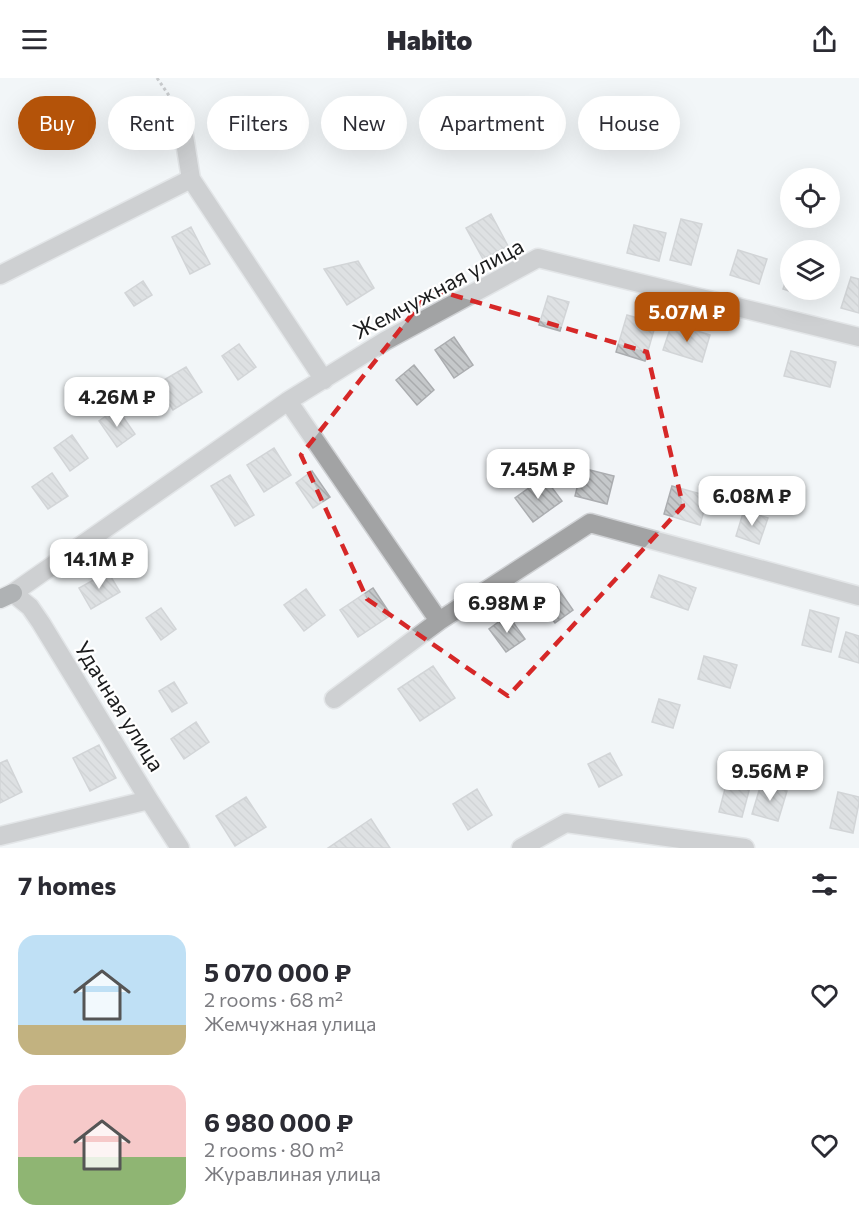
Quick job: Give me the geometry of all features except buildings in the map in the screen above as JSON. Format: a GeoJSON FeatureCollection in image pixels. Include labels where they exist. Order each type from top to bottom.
{"type":"FeatureCollection","features":[{"type":"Feature","properties":{"kind":"street"},"geometry":{"type":"LineString","coordinates":[[186,150],[191,179],[324,380]]}},
{"type":"Feature","properties":{"kind":"street"},"geometry":{"type":"LineString","coordinates":[[0,275],[191,179]]}},
{"type":"Feature","properties":{"kind":"street","name":"Жемчужная улица"},"geometry":{"type":"LineString","coordinates":[[7,596],[288,401],[385,341],[538,258],[859,337]]}},
{"type":"Feature","properties":{"kind":"street"},"geometry":{"type":"LineString","coordinates":[[288,401],[440,621]]}},
{"type":"Feature","properties":{"kind":"street"},"geometry":{"type":"LineString","coordinates":[[334,699],[440,621],[590,523],[859,596]]}},
{"type":"Feature","properties":{"kind":"street","name":"Удачная улица"},"geometry":{"type":"LineString","coordinates":[[7,596],[30,607],[41,623],[180,848]]}},
{"type":"Feature","properties":{"kind":"street"},"geometry":{"type":"LineString","coordinates":[[0,836],[149,800]]}},
{"type":"Feature","properties":{"kind":"street"},"geometry":{"type":"LineString","coordinates":[[521,848],[566,823],[745,848]]}},
{"type":"Feature","properties":{"kind":"path"},"geometry":{"type":"LineString","coordinates":[[157,78],[170,96]]}},
{"type":"Feature","properties":{"kind":"highlighted area"},"geometry":{"type":"Polygon","coordinates":[[[432,289],[647,352],[683,506],[508,696],[367,599],[301,455],[432,289]]]}}]}
